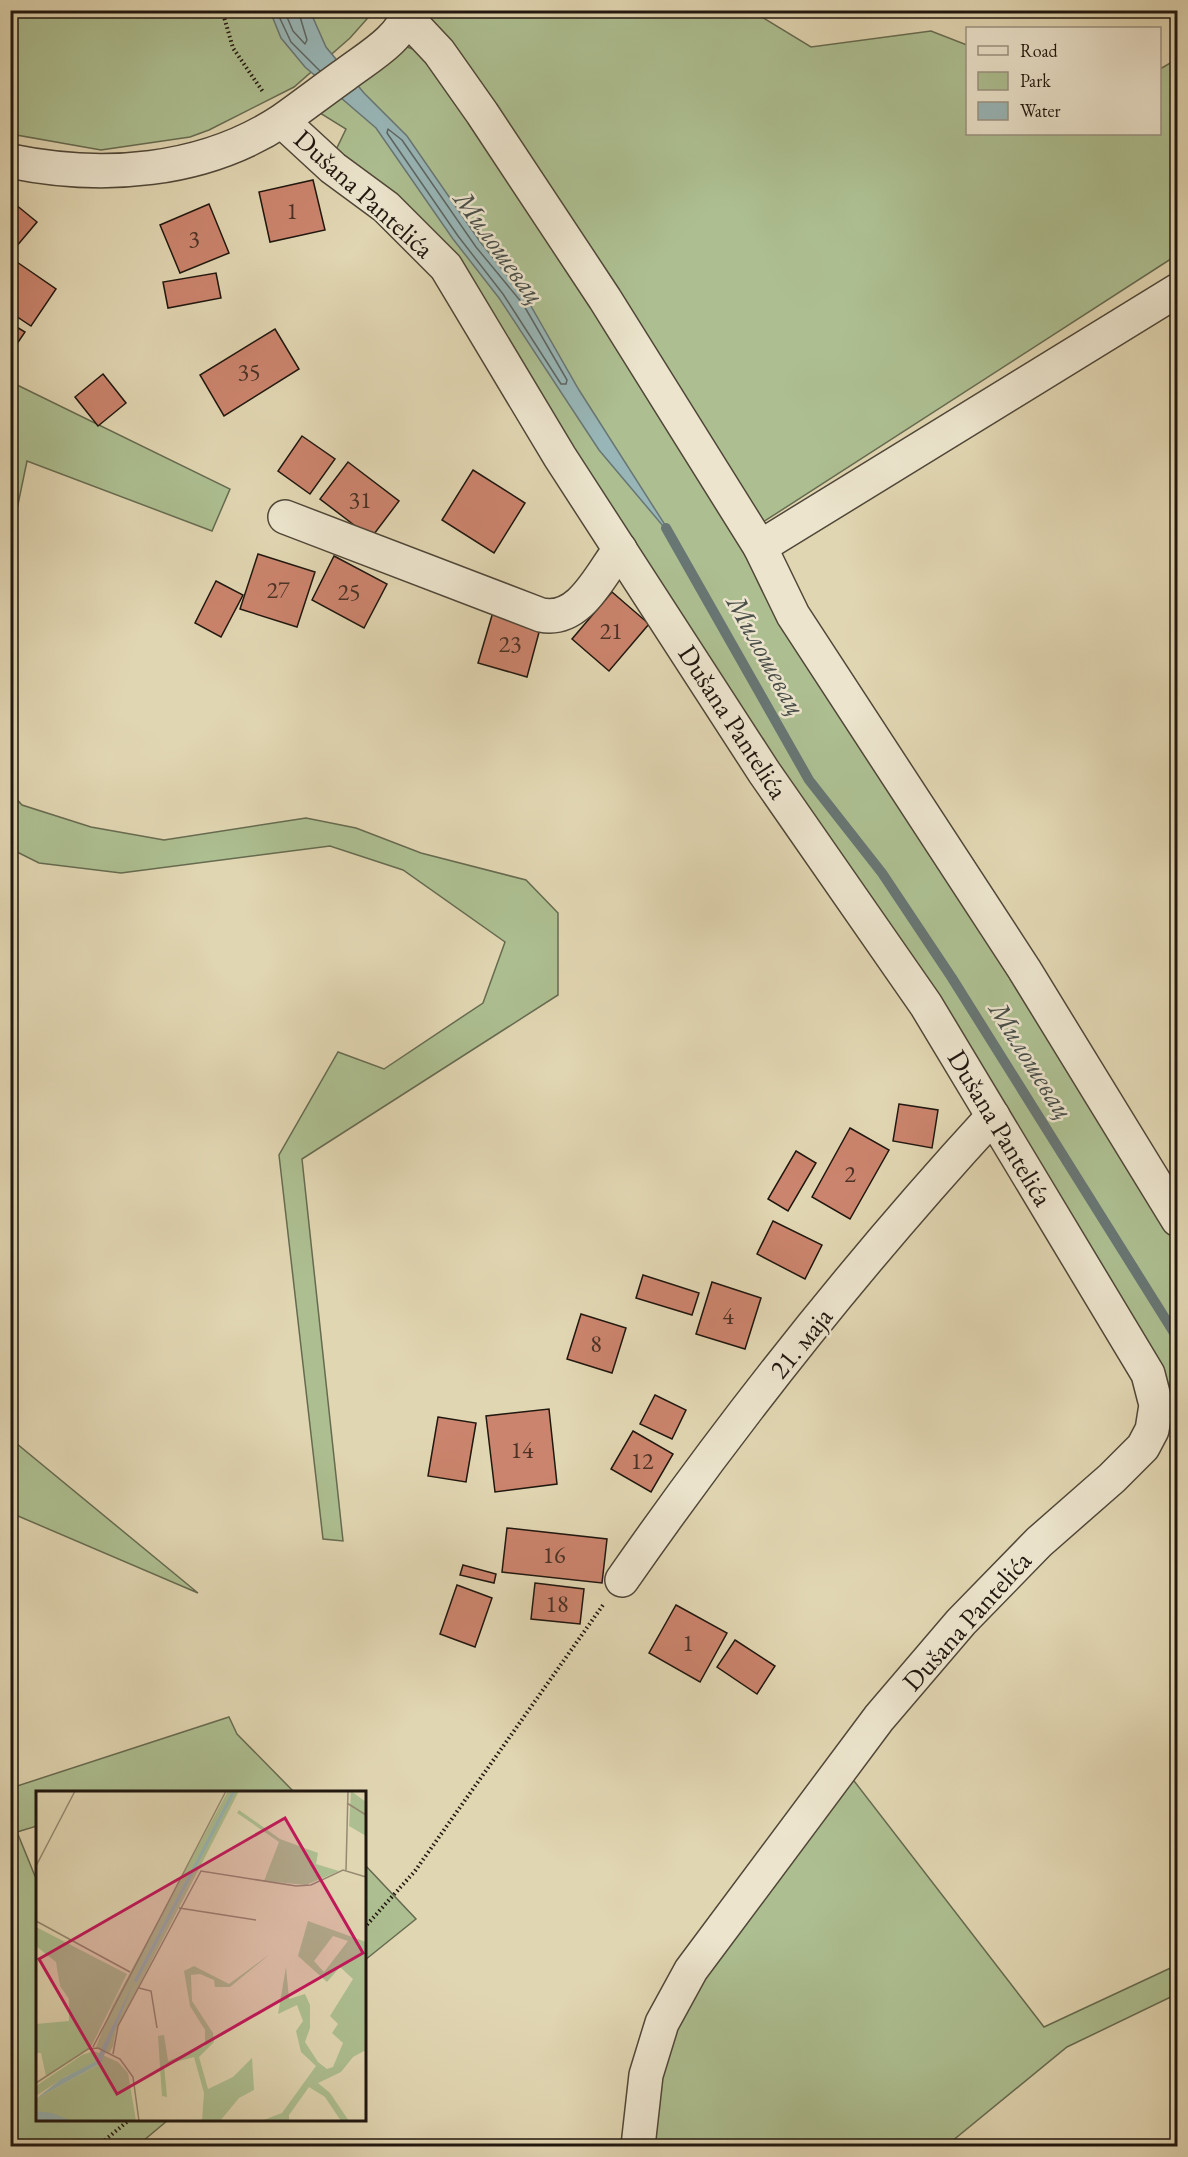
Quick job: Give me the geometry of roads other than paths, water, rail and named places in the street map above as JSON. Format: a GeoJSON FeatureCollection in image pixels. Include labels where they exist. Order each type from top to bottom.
{"type":"FeatureCollection","features":[{"type":"Feature","properties":{"kind":"street"},"geometry":{"type":"LineString","coordinates":[[10,160],[53,170],[131,170],[173,165],[221,152],[294,111],[380,49],[409,14],[482,113],[605,299],[760,547],[793,615],[1024,969],[1178,1220]]}},
{"type":"Feature","properties":{"kind":"street","name":"Dušana Pantelića"},"geometry":{"type":"LineString","coordinates":[[294,111],[333,168],[386,207],[446,267],[560,458],[783,800],[926,1005],[1148,1374],[1156,1405],[1152,1430],[1143,1447],[1038,1542],[961,1622],[879,1718],[691,1970],[662,2023],[646,2075],[638,2146]]}},
{"type":"Feature","properties":{"kind":"street"},"geometry":{"type":"LineString","coordinates":[[760,547],[1178,290]]}},
{"type":"Feature","properties":{"kind":"street"},"geometry":{"type":"LineString","coordinates":[[285,517],[554,618],[567,613],[582,602],[620,549]]}},
{"type":"Feature","properties":{"kind":"street","name":"21. маја"},"geometry":{"type":"LineString","coordinates":[[622,1580],[717,1445],[940,1174],[993,1116]]}},
{"type":"Feature","properties":{"kind":"water"},"geometry":{"type":"Polygon","coordinates":[[[270,11],[310,11],[326,47],[364,93],[407,136],[481,243],[528,301],[579,390],[674,539],[599,450],[499,298],[453,239],[376,128],[305,67],[281,38],[270,11]]]}},
{"type":"Feature","properties":{"kind":"waterway","name":"Милошевац"},"geometry":{"type":"LineString","coordinates":[[666,528],[809,780],[882,873],[952,978],[1178,1339]]}}]}
